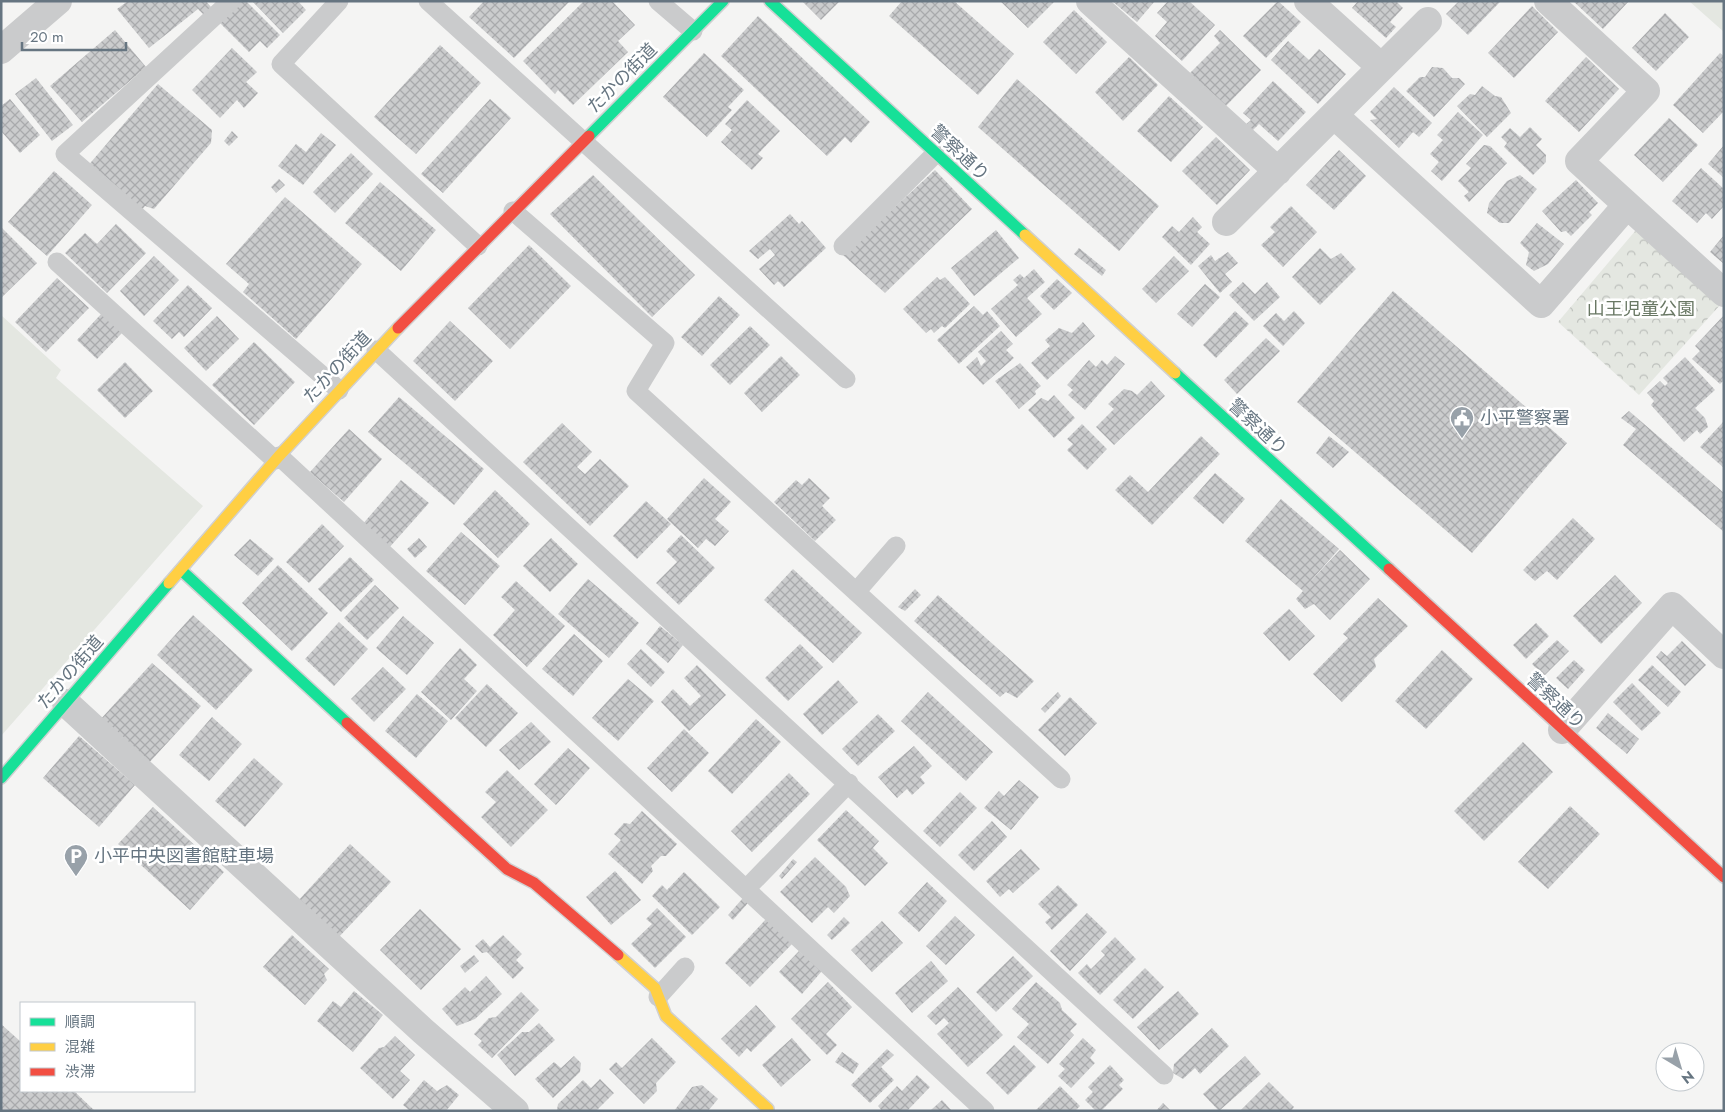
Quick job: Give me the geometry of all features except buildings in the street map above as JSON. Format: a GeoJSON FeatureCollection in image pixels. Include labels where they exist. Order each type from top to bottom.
{"type":"FeatureCollection","features":[{"type":"Feature","properties":{"kind":"street"},"geometry":{"type":"LineString","coordinates":[[1,50],[58,1]]}},
{"type":"Feature","properties":{"kind":"street","name":"たかの街道"},"geometry":{"type":"LineString","coordinates":[[1,778],[277,458],[376,350],[722,1]]}},
{"type":"Feature","properties":{"kind":"street","name":"警察通り"},"geometry":{"type":"LineString","coordinates":[[770,1],[1724,877]]}},
{"type":"Feature","properties":{"kind":"street"},"geometry":{"type":"LineString","coordinates":[[1090,1],[1278,171]]}},
{"type":"Feature","properties":{"kind":"street"},"geometry":{"type":"LineString","coordinates":[[1308,1],[1381,67]]}},
{"type":"Feature","properties":{"kind":"street"},"geometry":{"type":"LineString","coordinates":[[1548,1],[1646,91],[1579,161],[1724,293]]}},
{"type":"Feature","properties":{"kind":"street"},"geometry":{"type":"LineString","coordinates":[[1226,222],[1428,21]]}},
{"type":"Feature","properties":{"kind":"street"},"geometry":{"type":"LineString","coordinates":[[1334,115],[1541,304],[1627,205]]}},
{"type":"Feature","properties":{"kind":"street"},"geometry":{"type":"LineString","coordinates":[[180,570],[507,869],[534,883],[655,988],[666,1016],[768,1109]]}},
{"type":"Feature","properties":{"kind":"street"},"geometry":{"type":"LineString","coordinates":[[1562,730],[1672,606],[1724,655]]}},
{"type":"Feature","properties":{"kind":"street"},"geometry":{"type":"LineString","coordinates":[[66,703],[423,1031],[514,1111]]}},
{"type":"Feature","properties":{"kind":"lane"},"geometry":{"type":"LineString","coordinates":[[231,1],[65,154],[339,390]]}},
{"type":"Feature","properties":{"kind":"lane"},"geometry":{"type":"LineString","coordinates":[[339,1],[281,64],[478,246]]}},
{"type":"Feature","properties":{"kind":"lane"},"geometry":{"type":"LineString","coordinates":[[428,1],[584,140],[846,379]]}},
{"type":"Feature","properties":{"kind":"lane"},"geometry":{"type":"LineString","coordinates":[[658,1],[693,31]]}},
{"type":"Feature","properties":{"kind":"lane"},"geometry":{"type":"LineString","coordinates":[[843,246],[936,154]]}},
{"type":"Feature","properties":{"kind":"lane"},"geometry":{"type":"LineString","coordinates":[[513,211],[665,343],[636,391],[1061,779]]}},
{"type":"Feature","properties":{"kind":"lane"},"geometry":{"type":"LineString","coordinates":[[57,262],[277,458],[985,1111]]}},
{"type":"Feature","properties":{"kind":"lane"},"geometry":{"type":"LineString","coordinates":[[376,350],[849,783],[1164,1075]]}},
{"type":"Feature","properties":{"kind":"lane"},"geometry":{"type":"LineString","coordinates":[[856,592],[896,546]]}},
{"type":"Feature","properties":{"kind":"lane"},"geometry":{"type":"LineString","coordinates":[[746,889],[849,783]]}},
{"type":"Feature","properties":{"kind":"lane"},"geometry":{"type":"LineString","coordinates":[[658,997],[685,967]]}},
{"type":"Feature","properties":{"kind":"green space"},"geometry":{"type":"Polygon","coordinates":[[[1689,1],[1724,1],[1724,32],[1689,1]]]}},
{"type":"Feature","properties":{"kind":"green space","name":"山王児童公園"},"geometry":{"type":"Polygon","coordinates":[[[1636,230],[1721,304],[1639,395],[1558,322],[1636,230]]]}},
{"type":"Feature","properties":{"kind":"green space"},"geometry":{"type":"Polygon","coordinates":[[[1,315],[61,370],[56,378],[203,506],[1,736],[1,315]]]}},
{"type":"Feature","properties":{"kind":"traffic: fast"},"geometry":{"type":"LineString","coordinates":[[589,136],[723,1]]}},
{"type":"Feature","properties":{"kind":"traffic: fast"},"geometry":{"type":"LineString","coordinates":[[770,1],[1025,235]]}},
{"type":"Feature","properties":{"kind":"traffic: fast"},"geometry":{"type":"LineString","coordinates":[[1175,373],[1389,569]]}},
{"type":"Feature","properties":{"kind":"traffic: fast"},"geometry":{"type":"LineString","coordinates":[[181,570],[347,723]]}},
{"type":"Feature","properties":{"kind":"traffic: fast"},"geometry":{"type":"LineString","coordinates":[[1,778],[169,583]]}},
{"type":"Feature","properties":{"kind":"traffic: slow"},"geometry":{"type":"LineString","coordinates":[[1025,235],[1175,373]]}},
{"type":"Feature","properties":{"kind":"traffic: slow"},"geometry":{"type":"LineString","coordinates":[[169,583],[279,456],[398,328]]}},
{"type":"Feature","properties":{"kind":"traffic: slow"},"geometry":{"type":"LineString","coordinates":[[618,955],[655,988],[666,1016],[768,1109]]}},
{"type":"Feature","properties":{"kind":"traffic: jam"},"geometry":{"type":"LineString","coordinates":[[398,328],[589,136]]}},
{"type":"Feature","properties":{"kind":"traffic: jam"},"geometry":{"type":"LineString","coordinates":[[1389,569],[1724,877]]}},
{"type":"Feature","properties":{"kind":"traffic: jam"},"geometry":{"type":"LineString","coordinates":[[347,723],[507,869],[534,883],[618,955]]}},
{"type":"Feature","properties":{"kind":"place","name":"小平警察署"},"geometry":{"type":"Point","coordinates":[1462,439]}},
{"type":"Feature","properties":{"kind":"place","name":"小平中央図書館駐車場"},"geometry":{"type":"Point","coordinates":[76,877]}}]}
